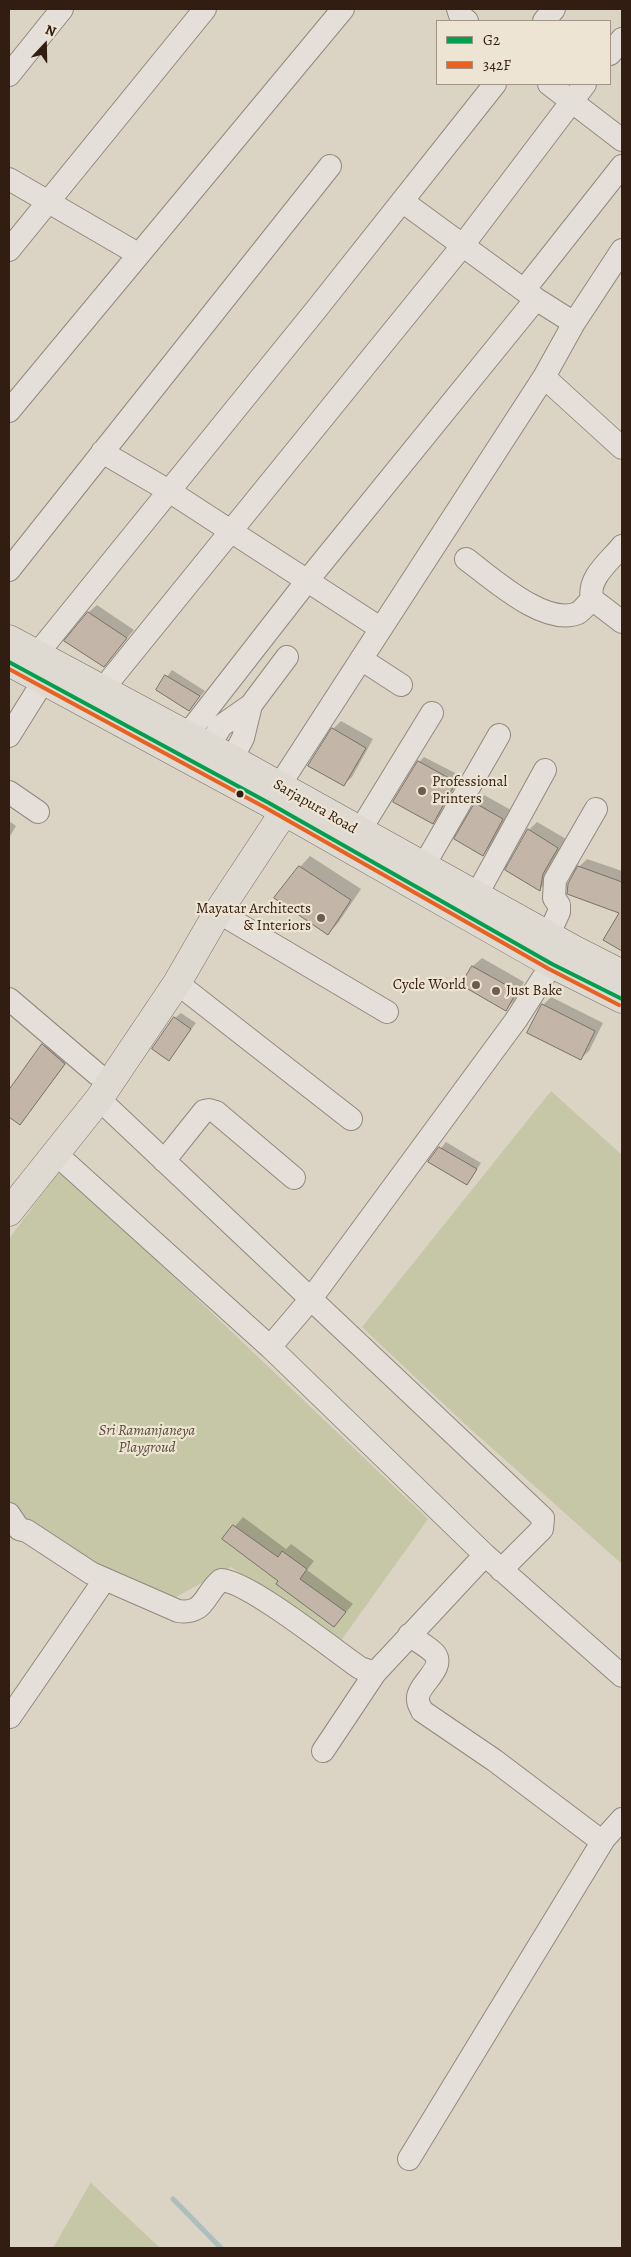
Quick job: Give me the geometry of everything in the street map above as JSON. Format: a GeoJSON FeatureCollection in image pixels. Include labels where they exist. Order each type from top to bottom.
{"type":"FeatureCollection","features":[{"type":"Feature","properties":{"kind":"main road","name":"Sarjapura Road"},"geometry":{"type":"LineString","coordinates":[[9,639],[209,747],[282,799],[552,964],[622,999]]}},
{"type":"Feature","properties":{"kind":"main road","name":"Sarjapura Road"},"geometry":{"type":"LineString","coordinates":[[9,662],[282,799],[359,832],[548,936],[622,974]]}},
{"type":"Feature","properties":{"kind":"main road"},"geometry":{"type":"LineString","coordinates":[[9,1186],[98,1086],[177,984],[282,799]]}},
{"type":"Feature","properties":{"kind":"main road"},"geometry":{"type":"LineString","coordinates":[[9,1212],[55,1153],[98,1086],[203,905],[282,799]]}},
{"type":"Feature","properties":{"kind":"street"},"geometry":{"type":"LineString","coordinates":[[9,75],[62,9]]}},
{"type":"Feature","properties":{"kind":"street"},"geometry":{"type":"LineString","coordinates":[[9,250],[205,9]]}},
{"type":"Feature","properties":{"kind":"street"},"geometry":{"type":"LineString","coordinates":[[458,9],[460,15],[467,20]]}},
{"type":"Feature","properties":{"kind":"street"},"geometry":{"type":"LineString","coordinates":[[545,20],[554,9]]}},
{"type":"Feature","properties":{"kind":"street"},"geometry":{"type":"LineString","coordinates":[[9,411],[338,10]]}},
{"type":"Feature","properties":{"kind":"street"},"geometry":{"type":"LineString","coordinates":[[611,53],[622,38]]}},
{"type":"Feature","properties":{"kind":"street"},"geometry":{"type":"LineString","coordinates":[[37,654],[494,85]]}},
{"type":"Feature","properties":{"kind":"street"},"geometry":{"type":"LineString","coordinates":[[553,85],[578,92],[622,140]]}},
{"type":"Feature","properties":{"kind":"street"},"geometry":{"type":"LineString","coordinates":[[102,690],[463,245],[578,92]]}},
{"type":"Feature","properties":{"kind":"street"},"geometry":{"type":"LineString","coordinates":[[9,570],[330,166]]}},
{"type":"Feature","properties":{"kind":"street"},"geometry":{"type":"LineString","coordinates":[[209,747],[306,581],[530,294],[622,166]]}},
{"type":"Feature","properties":{"kind":"street"},"geometry":{"type":"LineString","coordinates":[[9,179],[138,254]]}},
{"type":"Feature","properties":{"kind":"street"},"geometry":{"type":"LineString","coordinates":[[402,201],[530,294],[574,323]]}},
{"type":"Feature","properties":{"kind":"street"},"geometry":{"type":"LineString","coordinates":[[282,799],[544,377],[574,323],[622,250]]}},
{"type":"Feature","properties":{"kind":"street"},"geometry":{"type":"LineString","coordinates":[[544,377],[622,448]]}},
{"type":"Feature","properties":{"kind":"street"},"geometry":{"type":"LineString","coordinates":[[102,452],[169,491],[232,532],[383,635]]}},
{"type":"Feature","properties":{"kind":"street"},"geometry":{"type":"LineString","coordinates":[[622,546],[593,580],[590,590],[592,599],[622,622]]}},
{"type":"Feature","properties":{"kind":"street"},"geometry":{"type":"LineString","coordinates":[[466,559],[536,609],[559,615],[572,614],[580,612],[592,599]]}},
{"type":"Feature","properties":{"kind":"street"},"geometry":{"type":"LineString","coordinates":[[209,747],[221,726],[252,705],[287,658]]}},
{"type":"Feature","properties":{"kind":"street"},"geometry":{"type":"LineString","coordinates":[[366,662],[401,685]]}},
{"type":"Feature","properties":{"kind":"street"},"geometry":{"type":"LineString","coordinates":[[9,736],[44,680]]}},
{"type":"Feature","properties":{"kind":"street"},"geometry":{"type":"LineString","coordinates":[[359,832],[432,713]]}},
{"type":"Feature","properties":{"kind":"street"},"geometry":{"type":"LineString","coordinates":[[423,867],[499,735]]}},
{"type":"Feature","properties":{"kind":"street"},"geometry":{"type":"LineString","coordinates":[[476,896],[545,770]]}},
{"type":"Feature","properties":{"kind":"street"},"geometry":{"type":"LineString","coordinates":[[9,792],[38,812]]}},
{"type":"Feature","properties":{"kind":"street"},"geometry":{"type":"LineString","coordinates":[[548,936],[559,912],[554,898],[555,880],[596,809]]}},
{"type":"Feature","properties":{"kind":"street"},"geometry":{"type":"LineString","coordinates":[[218,912],[387,1012]]}},
{"type":"Feature","properties":{"kind":"street"},"geometry":{"type":"LineString","coordinates":[[270,1347],[310,1300],[516,1020],[552,964]]}},
{"type":"Feature","properties":{"kind":"street"},"geometry":{"type":"LineString","coordinates":[[177,984],[352,1120]]}},
{"type":"Feature","properties":{"kind":"street"},"geometry":{"type":"LineString","coordinates":[[9,1000],[98,1086],[164,1161],[543,1518],[542,1529],[493,1562],[410,1635],[375,1673],[323,1751]]}},
{"type":"Feature","properties":{"kind":"street"},"geometry":{"type":"LineString","coordinates":[[164,1161],[204,1111],[209,1110],[216,1112],[294,1178]]}},
{"type":"Feature","properties":{"kind":"street"},"geometry":{"type":"LineString","coordinates":[[55,1153],[270,1347],[493,1562],[622,1676]]}},
{"type":"Feature","properties":{"kind":"street"},"geometry":{"type":"LineString","coordinates":[[12,1526],[27,1531],[104,1579],[178,1611],[186,1612],[198,1608],[219,1581],[227,1580],[260,1598],[360,1668],[375,1673]]}},
{"type":"Feature","properties":{"kind":"street"},"geometry":{"type":"LineString","coordinates":[[10,1718],[104,1579]]}},
{"type":"Feature","properties":{"kind":"street"},"geometry":{"type":"LineString","coordinates":[[410,1635],[435,1654],[437,1660],[434,1669],[419,1693],[418,1699],[422,1711],[494,1760],[596,1837],[604,1839]]}},
{"type":"Feature","properties":{"kind":"street"},"geometry":{"type":"LineString","coordinates":[[408,2159],[604,1839],[622,1819]]}},
{"type":"Feature","properties":{"kind":"green space"},"geometry":{"type":"Polygon","coordinates":[[[551,1091],[622,1155],[622,1564],[466,1425],[362,1327],[551,1091]]]}},
{"type":"Feature","properties":{"kind":"green space","name":"Sri Ramanjaneya Playgroud"},"geometry":{"type":"Polygon","coordinates":[[[61,1169],[428,1519],[340,1642],[231,1567],[174,1598],[81,1560],[9,1511],[9,1239],[61,1169]]]}},
{"type":"Feature","properties":{"kind":"green space"},"geometry":{"type":"Polygon","coordinates":[[[91,2183],[160,2248],[53,2248],[91,2183]]]}},
{"type":"Feature","properties":{"kind":"building"},"geometry":{"type":"Polygon","coordinates":[[[88,612],[127,638],[104,667],[64,641],[88,612]]]}},
{"type":"Feature","properties":{"kind":"building"},"geometry":{"type":"Polygon","coordinates":[[[165,675],[200,696],[189,711],[156,690],[165,675]]]}},
{"type":"Feature","properties":{"kind":"building"},"geometry":{"type":"Polygon","coordinates":[[[332,728],[366,748],[344,786],[308,766],[332,728]]]}},
{"type":"Feature","properties":{"kind":"building","name":"Professional Printers"},"geometry":{"type":"Polygon","coordinates":[[[418,761],[456,782],[433,824],[393,802],[418,761]]]}},
{"type":"Feature","properties":{"kind":"building"},"geometry":{"type":"Polygon","coordinates":[[[475,803],[503,819],[483,856],[454,839],[475,803]]]}},
{"type":"Feature","properties":{"kind":"building"},"geometry":{"type":"Polygon","coordinates":[[[528,829],[558,848],[543,874],[540,891],[505,870],[528,829]]]}},
{"type":"Feature","properties":{"kind":"building","name":"Mayatar Architects & Interiors"},"geometry":{"type":"Polygon","coordinates":[[[299,866],[351,900],[328,935],[274,898],[299,866]]]}},
{"type":"Feature","properties":{"kind":"building"},"geometry":{"type":"Polygon","coordinates":[[[578,866],[622,882],[622,951],[603,940],[619,913],[567,894],[568,884],[578,866]]]}},
{"type":"Feature","properties":{"kind":"building"},"geometry":{"type":"Polygon","coordinates":[[[472,966],[517,991],[506,1011],[461,985],[472,966]]]}},
{"type":"Feature","properties":{"kind":"building"},"geometry":{"type":"Polygon","coordinates":[[[542,1004],[595,1031],[581,1060],[527,1033],[542,1004]]]}},
{"type":"Feature","properties":{"kind":"building"},"geometry":{"type":"Polygon","coordinates":[[[174,1017],[191,1029],[169,1061],[152,1049],[174,1017]]]}},
{"type":"Feature","properties":{"kind":"building"},"geometry":{"type":"Polygon","coordinates":[[[42,1044],[65,1064],[20,1125],[9,1117],[9,1090],[42,1044]]]}},
{"type":"Feature","properties":{"kind":"building"},"geometry":{"type":"Polygon","coordinates":[[[439,1147],[477,1169],[467,1185],[428,1162],[439,1147]]]}},
{"type":"Feature","properties":{"kind":"building"},"geometry":{"type":"Polygon","coordinates":[[[233,1525],[278,1557],[282,1551],[307,1569],[300,1579],[346,1612],[334,1627],[276,1584],[278,1581],[222,1539],[233,1525]]]}},
{"type":"Feature","properties":{"kind":"waterway"},"geometry":{"type":"LineString","coordinates":[[173,2199],[221,2248]]}},
{"type":"Feature","properties":{"kind":"transit line","name":"G2"},"geometry":{"type":"LineString","coordinates":[[9,662],[269,803],[552,964],[622,999]]}},
{"type":"Feature","properties":{"kind":"transit line","name":"342F"},"geometry":{"type":"LineString","coordinates":[[9,669],[266,808],[549,969],[619,1005]]}},
{"type":"Feature","properties":{"kind":"place","name":"Professional Printers"},"geometry":{"type":"Point","coordinates":[422,791]}},
{"type":"Feature","properties":{"kind":"place","name":"Mayatar Architects & Interiors"},"geometry":{"type":"Point","coordinates":[321,918]}},
{"type":"Feature","properties":{"kind":"place","name":"Cycle World"},"geometry":{"type":"Point","coordinates":[476,985]}},
{"type":"Feature","properties":{"kind":"place","name":"Just Bake"},"geometry":{"type":"Point","coordinates":[496,991]}}]}
